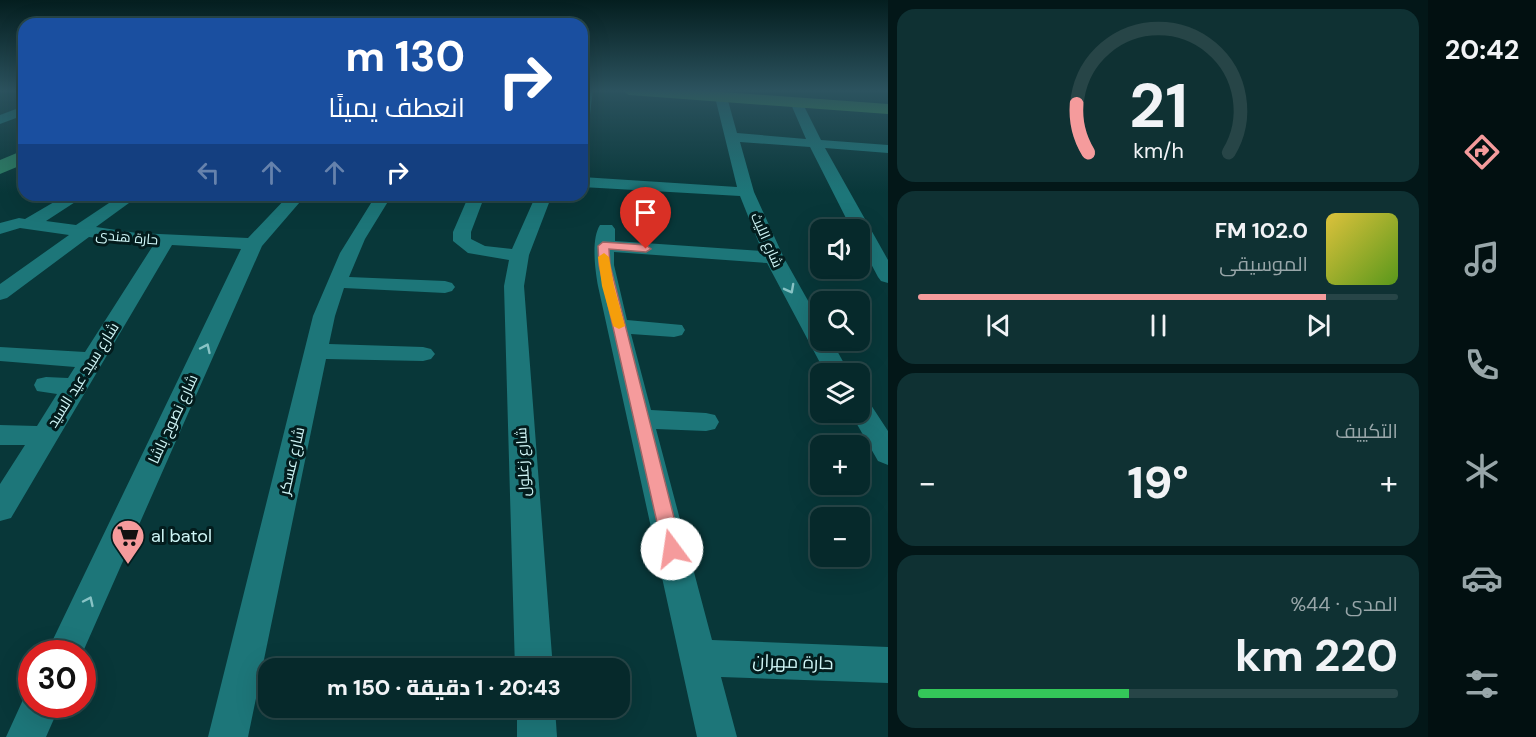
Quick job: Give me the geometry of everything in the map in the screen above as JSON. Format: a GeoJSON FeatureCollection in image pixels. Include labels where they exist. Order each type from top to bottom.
{"type":"FeatureCollection","features":[{"type":"Feature","properties":{"kind":"street","name":"شارع الليث"},"geometry":{"type":"LineString","coordinates":[[728,124],[746,192],[774,258],[832,363]]}},
{"type":"Feature","properties":{"kind":"street"},"geometry":{"type":"LineString","coordinates":[[806,124],[888,277]]}},
{"type":"Feature","properties":{"kind":"street"},"geometry":{"type":"LineString","coordinates":[[731,137],[888,149]]}},
{"type":"Feature","properties":{"kind":"street"},"geometry":{"type":"LineString","coordinates":[[0,168],[18,159]]}},
{"type":"Feature","properties":{"kind":"street"},"geometry":{"type":"LineString","coordinates":[[588,182],[746,192]]}},
{"type":"Feature","properties":{"kind":"street"},"geometry":{"type":"LineString","coordinates":[[27,225],[68,201]]}},
{"type":"Feature","properties":{"kind":"street"},"geometry":{"type":"LineString","coordinates":[[0,294],[124,201]]}},
{"type":"Feature","properties":{"kind":"street","name":"شارع نصوح باشا"},"geometry":{"type":"LineString","coordinates":[[70,640],[254,244],[293,201]]}},
{"type":"Feature","properties":{"kind":"street","name":"شارع عسكر"},"geometry":{"type":"LineString","coordinates":[[228,737],[324,316],[347,253],[380,201]]}},
{"type":"Feature","properties":{"kind":"street"},"geometry":{"type":"LineString","coordinates":[[475,201],[461,236],[467,246],[519,255]]}},
{"type":"Feature","properties":{"kind":"street","name":"شارع زغلول"},"geometry":{"type":"LineString","coordinates":[[533,658],[514,298],[519,255],[542,201]]}},
{"type":"Feature","properties":{"kind":"street","name":"حارة هندى"},"geometry":{"type":"LineString","coordinates":[[1,228],[14,223],[165,241],[254,244]]}},
{"type":"Feature","properties":{"kind":"street"},"geometry":{"type":"LineString","coordinates":[[717,737],[608,286],[604,237],[774,258]]}},
{"type":"Feature","properties":{"kind":"street","name":"شارع سيد عيد السيد"},"geometry":{"type":"LineString","coordinates":[[0,509],[11,473],[45,436],[92,360],[119,302],[165,241]]}},
{"type":"Feature","properties":{"kind":"street"},"geometry":{"type":"LineString","coordinates":[[336,282],[445,287]]}},
{"type":"Feature","properties":{"kind":"street"},"geometry":{"type":"LineString","coordinates":[[619,326],[674,330]]}},
{"type":"Feature","properties":{"kind":"street"},"geometry":{"type":"LineString","coordinates":[[317,351],[423,354]]}},
{"type":"Feature","properties":{"kind":"street"},"geometry":{"type":"LineString","coordinates":[[0,354],[92,360]]}},
{"type":"Feature","properties":{"kind":"street"},"geometry":{"type":"LineString","coordinates":[[46,385],[75,387]]}},
{"type":"Feature","properties":{"kind":"street"},"geometry":{"type":"LineString","coordinates":[[641,419],[706,422]]}},
{"type":"Feature","properties":{"kind":"street"},"geometry":{"type":"LineString","coordinates":[[869,423],[888,454]]}},
{"type":"Feature","properties":{"kind":"street"},"geometry":{"type":"LineString","coordinates":[[0,435],[45,436]]}},
{"type":"Feature","properties":{"kind":"street","name":"حارة مهران"},"geometry":{"type":"LineString","coordinates":[[699,658],[888,665]]}},
{"type":"Feature","properties":{"kind":"street"},"geometry":{"type":"LineString","coordinates":[[26,737],[35,718]]}},
{"type":"Feature","properties":{"kind":"street"},"geometry":{"type":"LineString","coordinates":[[536,718],[537,737]]}},
{"type":"Feature","properties":{"kind":"slow traffic"},"geometry":{"type":"LineString","coordinates":[[604,257],[608,286],[619,326]]}},
{"type":"Feature","properties":{"kind":"place","name":"al batol"},"geometry":{"type":"Point","coordinates":[128,565]}},
{"type":"Feature","properties":{"kind":"route"},"geometry":{"type":"LineString","coordinates":[[646,249],[603,246],[604,265],[672,549]]}}]}
